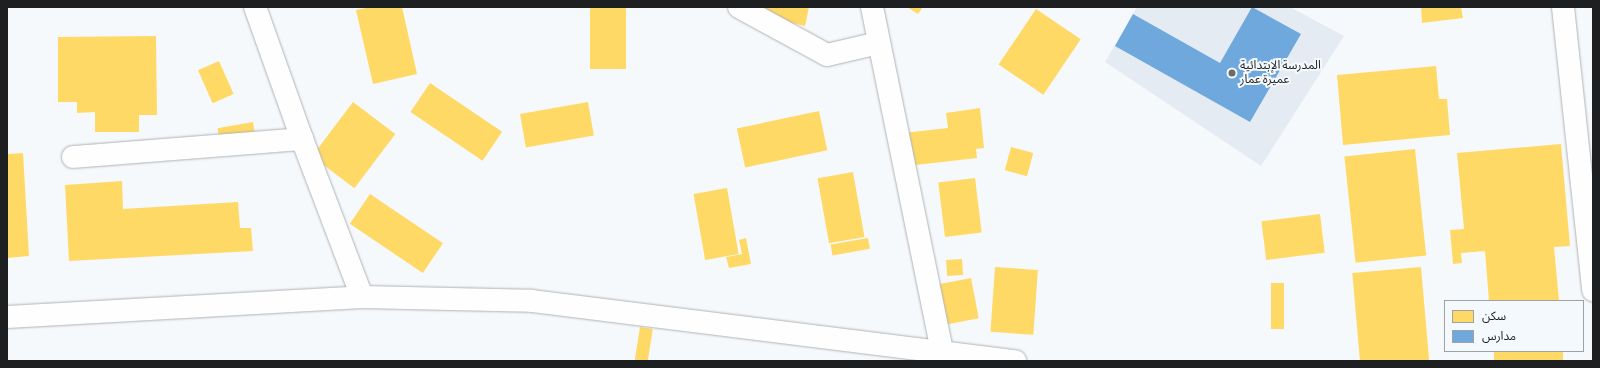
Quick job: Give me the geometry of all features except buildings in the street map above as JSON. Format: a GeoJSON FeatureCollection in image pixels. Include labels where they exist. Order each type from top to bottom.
{"type":"FeatureCollection","features":[{"type":"Feature","properties":{"kind":"street"},"geometry":{"type":"LineString","coordinates":[[255,7],[302,139],[362,297]]}},
{"type":"Feature","properties":{"kind":"street"},"geometry":{"type":"LineString","coordinates":[[739,7],[828,55],[880,43]]}},
{"type":"Feature","properties":{"kind":"street"},"geometry":{"type":"LineString","coordinates":[[872,7],[942,352]]}},
{"type":"Feature","properties":{"kind":"street"},"geometry":{"type":"LineString","coordinates":[[1563,7],[1592,269],[1593,290]]}},
{"type":"Feature","properties":{"kind":"street"},"geometry":{"type":"LineString","coordinates":[[73,157],[302,139]]}},
{"type":"Feature","properties":{"kind":"street"},"geometry":{"type":"LineString","coordinates":[[7,317],[362,297],[532,301],[1015,361]]}},
{"type":"Feature","properties":{"kind":"shaded area"},"geometry":{"type":"Polygon","coordinates":[[[1137,7],[1290,7],[1344,36],[1261,166],[1105,62],[1137,7]]]}},
{"type":"Feature","properties":{"kind":"place","name":"المدرسة الإبتدائية عميرة عمار"},"geometry":{"type":"Point","coordinates":[1232,73]}}]}
